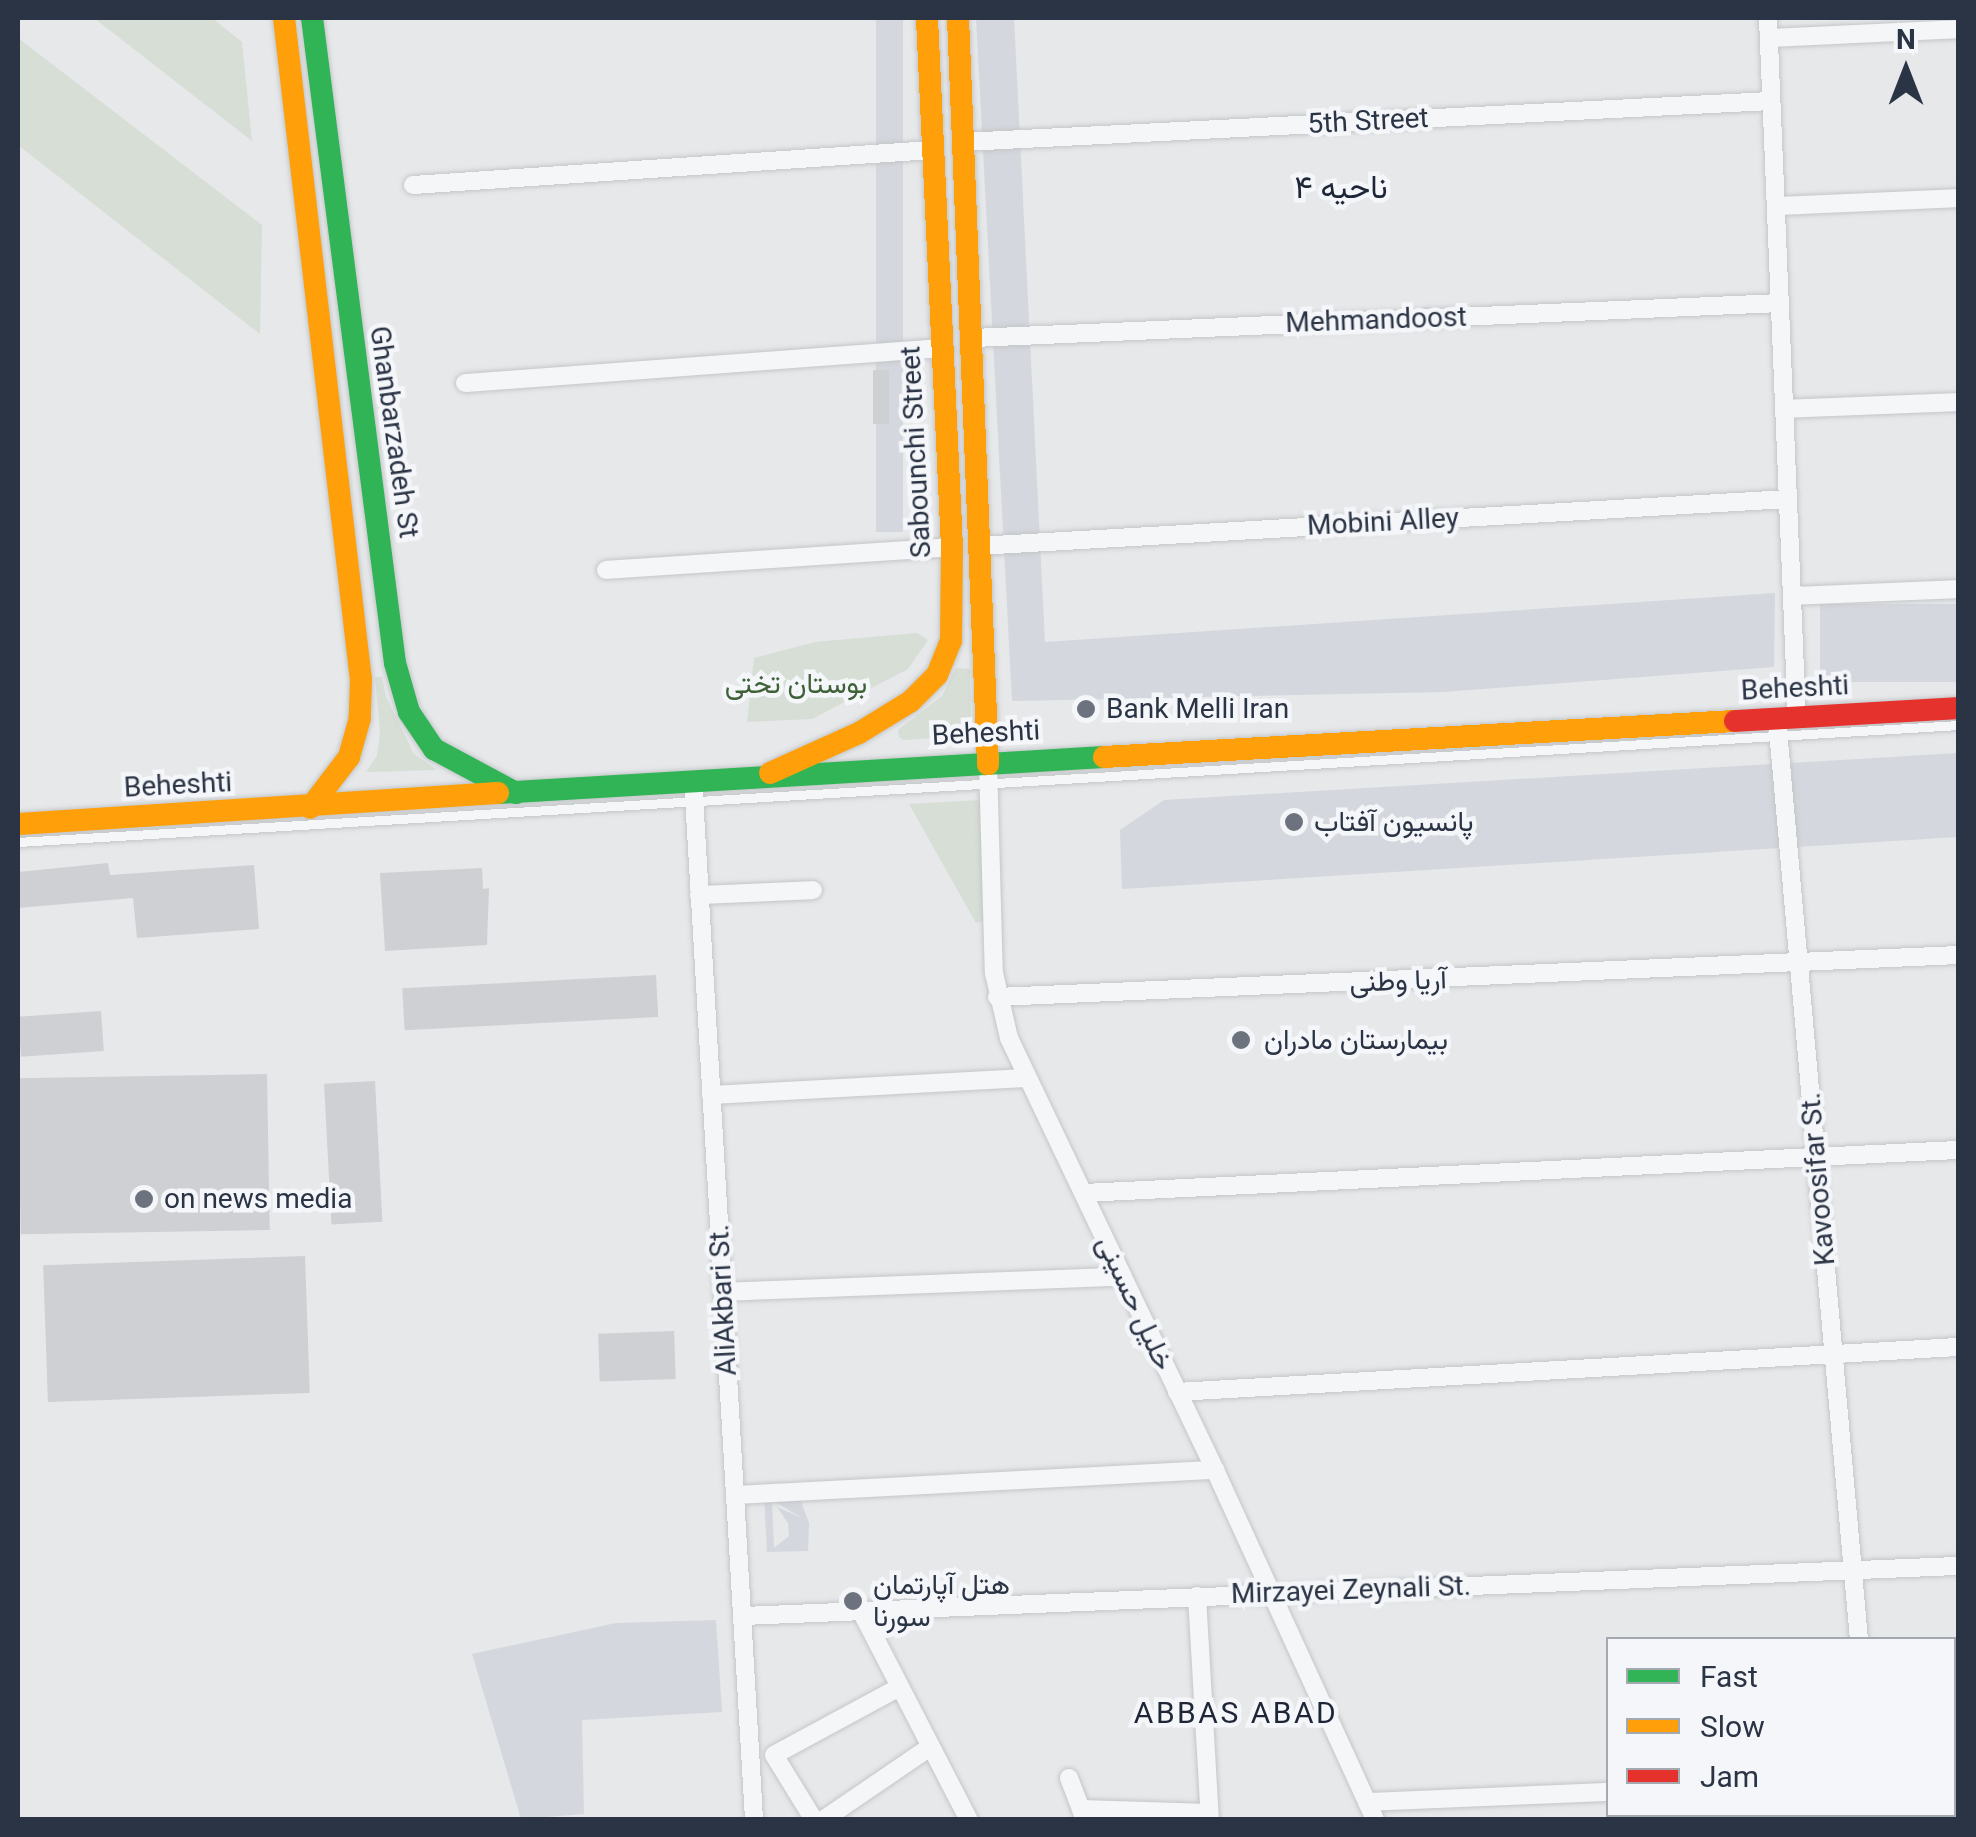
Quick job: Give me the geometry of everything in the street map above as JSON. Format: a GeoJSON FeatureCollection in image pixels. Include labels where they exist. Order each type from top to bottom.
{"type":"FeatureCollection","features":[{"type":"Feature","properties":{"kind":"main road"},"geometry":{"type":"LineString","coordinates":[[284,18],[361,680],[360,718],[349,758],[310,808]]}},
{"type":"Feature","properties":{"kind":"main road","name":"Ghanbarzadeh St"},"geometry":{"type":"LineString","coordinates":[[312,18],[395,663],[408,712],[434,749],[520,794]]}},
{"type":"Feature","properties":{"kind":"main road","name":"Sabounchi Street"},"geometry":{"type":"LineString","coordinates":[[762,776],[876,724],[929,684],[951,641],[952,547],[926,18]]}},
{"type":"Feature","properties":{"kind":"main road","name":"Sabounchi Street"},"geometry":{"type":"LineString","coordinates":[[958,18],[989,774]]}},
{"type":"Feature","properties":{"kind":"main road"},"geometry":{"type":"LineString","coordinates":[[952,547],[978,546]]}},
{"type":"Feature","properties":{"kind":"main road","name":"Beheshti"},"geometry":{"type":"LineString","coordinates":[[18,824],[520,794],[693,790],[762,776],[989,774],[1784,724],[1958,708]]}},
{"type":"Feature","properties":{"kind":"street","name":"Kavoosifar St."},"geometry":{"type":"LineString","coordinates":[[1768,18],[1792,596],[1784,724],[1799,965],[1860,1637]]}},
{"type":"Feature","properties":{"kind":"street"},"geometry":{"type":"LineString","coordinates":[[1769,38],[1958,29]]}},
{"type":"Feature","properties":{"kind":"street","name":"5th Street"},"geometry":{"type":"LineString","coordinates":[[964,142],[1772,100]]}},
{"type":"Feature","properties":{"kind":"street"},"geometry":{"type":"LineString","coordinates":[[414,185],[932,150]]}},
{"type":"Feature","properties":{"kind":"street"},"geometry":{"type":"LineString","coordinates":[[1776,206],[1958,198]]}},
{"type":"Feature","properties":{"kind":"street","name":"Mehmandoost"},"geometry":{"type":"LineString","coordinates":[[973,338],[1780,303]]}},
{"type":"Feature","properties":{"kind":"street"},"geometry":{"type":"LineString","coordinates":[[465,383],[940,348]]}},
{"type":"Feature","properties":{"kind":"street"},"geometry":{"type":"LineString","coordinates":[[1784,409],[1958,402]]}},
{"type":"Feature","properties":{"kind":"street","name":"Mobini Alley"},"geometry":{"type":"LineString","coordinates":[[978,546],[1788,499]]}},
{"type":"Feature","properties":{"kind":"street"},"geometry":{"type":"LineString","coordinates":[[606,570],[952,547]]}},
{"type":"Feature","properties":{"kind":"street"},"geometry":{"type":"LineString","coordinates":[[1792,596],[1958,589]]}},
{"type":"Feature","properties":{"kind":"street","name":"خلیل حسینی"},"geometry":{"type":"LineString","coordinates":[[989,774],[997,997],[1026,1078],[1215,1470],[1369,1815]]}},
{"type":"Feature","properties":{"kind":"street","name":"AliAkbari St."},"geometry":{"type":"LineString","coordinates":[[693,790],[754,1820]]}},
{"type":"Feature","properties":{"kind":"street"},"geometry":{"type":"LineString","coordinates":[[700,895],[813,890]]}},
{"type":"Feature","properties":{"kind":"street","name":"آریا وطنی"},"geometry":{"type":"LineString","coordinates":[[997,997],[1799,965],[1958,955]]}},
{"type":"Feature","properties":{"kind":"street"},"geometry":{"type":"LineString","coordinates":[[711,1094],[1026,1078]]}},
{"type":"Feature","properties":{"kind":"street"},"geometry":{"type":"LineString","coordinates":[[1084,1194],[1958,1150]]}},
{"type":"Feature","properties":{"kind":"street"},"geometry":{"type":"LineString","coordinates":[[723,1292],[1122,1276]]}},
{"type":"Feature","properties":{"kind":"street"},"geometry":{"type":"LineString","coordinates":[[1176,1392],[1958,1347]]}},
{"type":"Feature","properties":{"kind":"street"},"geometry":{"type":"LineString","coordinates":[[735,1494],[1215,1470]]}},
{"type":"Feature","properties":{"kind":"street","name":"Mirzayei Zeynali St."},"geometry":{"type":"LineString","coordinates":[[743,1616],[1958,1566]]}},
{"type":"Feature","properties":{"kind":"street"},"geometry":{"type":"LineString","coordinates":[[1070,1778],[1083,1814],[1210,1816],[1197,1596]]}},
{"type":"Feature","properties":{"kind":"street"},"geometry":{"type":"LineString","coordinates":[[861,1611],[969,1820]]}},
{"type":"Feature","properties":{"kind":"street"},"geometry":{"type":"LineString","coordinates":[[814,1820],[774,1755],[898,1688]]}},
{"type":"Feature","properties":{"kind":"street"},"geometry":{"type":"LineString","coordinates":[[823,1820],[930,1747]]}},
{"type":"Feature","properties":{"kind":"street"},"geometry":{"type":"LineString","coordinates":[[1369,1815],[1606,1792]]}},
{"type":"Feature","properties":{"kind":"lane"},"geometry":{"type":"LineString","coordinates":[[1784,724],[1958,725]]}},
{"type":"Feature","properties":{"kind":"lane"},"geometry":{"type":"LineString","coordinates":[[18,842],[693,790],[989,774]]}},
{"type":"Feature","properties":{"kind":"shaded area"},"geometry":{"type":"Polygon","coordinates":[[[876,18],[903,18],[903,532],[876,532],[876,18]]]}},
{"type":"Feature","properties":{"kind":"shaded area"},"geometry":{"type":"Polygon","coordinates":[[[976,18],[1014,18],[1045,642],[1775,593],[1774,667],[1443,692],[1012,701],[976,18]]]}},
{"type":"Feature","properties":{"kind":"shaded area"},"geometry":{"type":"Polygon","coordinates":[[[1820,604],[1958,604],[1958,682],[1820,682],[1820,604]]]}},
{"type":"Feature","properties":{"kind":"shaded area"},"geometry":{"type":"Polygon","coordinates":[[[1958,753],[1958,837],[1122,889],[1120,830],[1164,800],[1958,753]]]}},
{"type":"Feature","properties":{"kind":"shaded area"},"geometry":{"type":"Polygon","coordinates":[[[764,1496],[799,1496],[809,1523],[808,1551],[767,1552],[764,1496]],[[772,1500],[774,1548],[789,1536],[788,1523],[777,1507],[802,1518],[772,1500]]]}},
{"type":"Feature","properties":{"kind":"shaded area"},"geometry":{"type":"Polygon","coordinates":[[[716,1620],[722,1712],[582,1720],[584,1814],[521,1819],[472,1654],[616,1623],[716,1620]]]}},
{"type":"Feature","properties":{"kind":"green space"},"geometry":{"type":"Polygon","coordinates":[[[94,18],[212,18],[242,42],[252,141],[94,18]]]}},
{"type":"Feature","properties":{"kind":"green space"},"geometry":{"type":"Polygon","coordinates":[[[18,38],[262,225],[260,334],[18,145],[18,38]]]}},
{"type":"Feature","properties":{"kind":"green space","name":"بوستان تختی"},"geometry":{"type":"Polygon","coordinates":[[[917,633],[928,640],[908,669],[812,719],[747,722],[754,658],[815,642],[917,633]]]}},
{"type":"Feature","properties":{"kind":"green space"},"geometry":{"type":"Polygon","coordinates":[[[956,668],[970,669],[971,730],[967,736],[904,740],[899,737],[898,730],[942,696],[956,668]]]}},
{"type":"Feature","properties":{"kind":"green space"},"geometry":{"type":"Polygon","coordinates":[[[375,677],[382,677],[386,697],[414,754],[437,770],[366,772],[377,756],[380,732],[375,677]]]}},
{"type":"Feature","properties":{"kind":"green space"},"geometry":{"type":"Polygon","coordinates":[[[980,800],[984,921],[976,923],[909,804],[980,800]]]}},
{"type":"Feature","properties":{"kind":"building"},"geometry":{"type":"Polygon","coordinates":[[[873,370],[889,370],[889,424],[873,424],[873,370]]]}},
{"type":"Feature","properties":{"kind":"building"},"geometry":{"type":"Polygon","coordinates":[[[108,863],[110,875],[254,865],[259,929],[137,938],[133,898],[18,908],[18,872],[108,863]]]}},
{"type":"Feature","properties":{"kind":"building"},"geometry":{"type":"Polygon","coordinates":[[[482,868],[483,889],[489,888],[487,945],[385,951],[380,873],[482,868]]]}},
{"type":"Feature","properties":{"kind":"building"},"geometry":{"type":"Polygon","coordinates":[[[656,975],[658,1017],[405,1030],[402,988],[656,975]]]}},
{"type":"Feature","properties":{"kind":"building"},"geometry":{"type":"Polygon","coordinates":[[[101,1011],[104,1051],[21,1057],[18,1017],[101,1011]]]}},
{"type":"Feature","properties":{"kind":"building"},"geometry":{"type":"Polygon","coordinates":[[[267,1074],[270,1230],[21,1234],[18,1078],[267,1074]]]}},
{"type":"Feature","properties":{"kind":"building"},"geometry":{"type":"Polygon","coordinates":[[[375,1081],[382,1222],[331,1224],[324,1084],[375,1081]]]}},
{"type":"Feature","properties":{"kind":"building"},"geometry":{"type":"Polygon","coordinates":[[[305,1256],[310,1393],[48,1402],[43,1265],[305,1256]]]}},
{"type":"Feature","properties":{"kind":"building"},"geometry":{"type":"Polygon","coordinates":[[[674,1331],[676,1379],[600,1382],[598,1334],[674,1331]]]}},
{"type":"Feature","properties":{"kind":"traffic: fast"},"geometry":{"type":"LineString","coordinates":[[312,18],[395,663],[409,712],[434,749],[516,793]]}},
{"type":"Feature","properties":{"kind":"traffic: fast"},"geometry":{"type":"LineString","coordinates":[[498,793],[1104,757]]}},
{"type":"Feature","properties":{"kind":"traffic: slow"},"geometry":{"type":"LineString","coordinates":[[284,18],[361,680],[360,718],[349,757],[310,808]]}},
{"type":"Feature","properties":{"kind":"traffic: slow"},"geometry":{"type":"LineString","coordinates":[[770,773],[859,733],[911,701],[937,675],[951,641],[952,547],[927,18]]}},
{"type":"Feature","properties":{"kind":"traffic: slow"},"geometry":{"type":"LineString","coordinates":[[958,18],[988,764]]}},
{"type":"Feature","properties":{"kind":"traffic: slow"},"geometry":{"type":"LineString","coordinates":[[1104,757],[1735,721]]}},
{"type":"Feature","properties":{"kind":"traffic: slow"},"geometry":{"type":"LineString","coordinates":[[18,824],[498,793]]}},
{"type":"Feature","properties":{"kind":"traffic: jam"},"geometry":{"type":"LineString","coordinates":[[1735,721],[1958,708]]}},
{"type":"Feature","properties":{"kind":"traffic: jam"},"geometry":{"type":"LineString","coordinates":[[1956,1807],[1958,1802]]}},
{"type":"Feature","properties":{"kind":"place","name":"Bank Melli Iran"},"geometry":{"type":"Point","coordinates":[1086,709]}},
{"type":"Feature","properties":{"kind":"place","name":"پانسیون آفتاب"},"geometry":{"type":"Point","coordinates":[1294,822]}},
{"type":"Feature","properties":{"kind":"place","name":"بیمارستان مادران"},"geometry":{"type":"Point","coordinates":[1241,1040]}},
{"type":"Feature","properties":{"kind":"place","name":"on news media"},"geometry":{"type":"Point","coordinates":[144,1199]}},
{"type":"Feature","properties":{"kind":"place","name":"هتل آپارتمان سورنا"},"geometry":{"type":"Point","coordinates":[853,1601]}},
{"type":"Feature","properties":{"kind":"district","name":"ناحیه ۴"},"geometry":{"type":"Point","coordinates":[1341,187]}},
{"type":"Feature","properties":{"kind":"district","name":"ABBAS ABAD"},"geometry":{"type":"Point","coordinates":[1236,1713]}}]}
